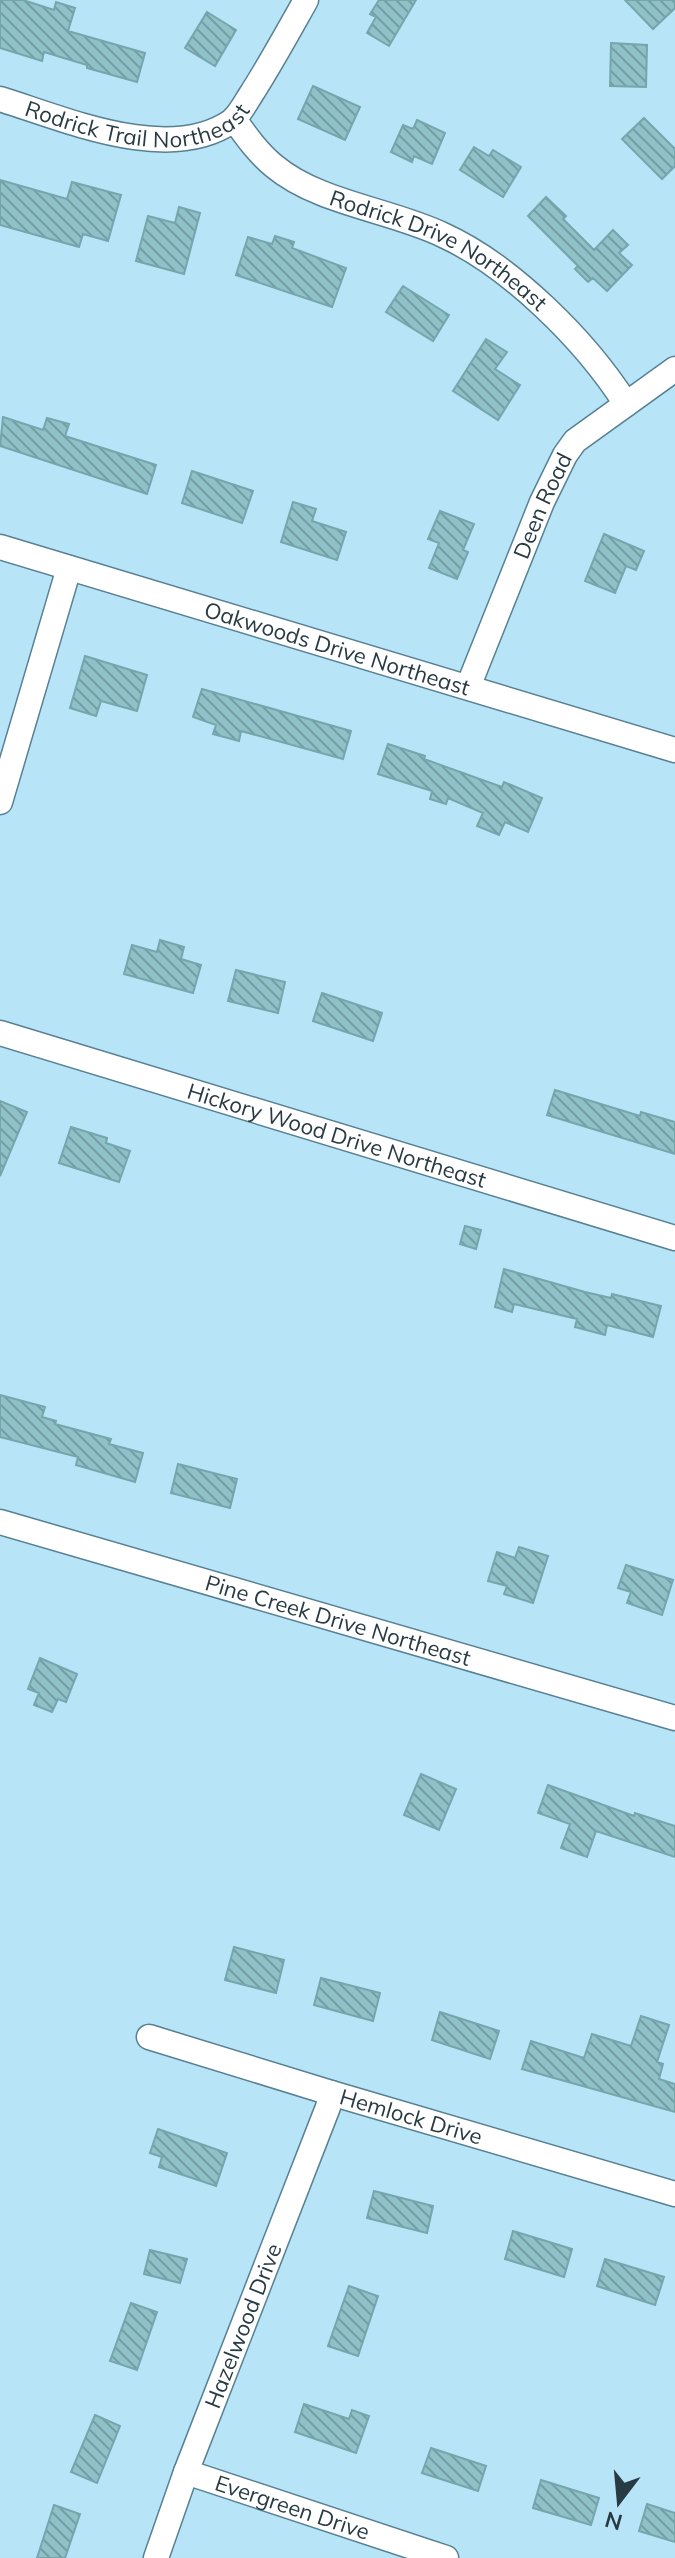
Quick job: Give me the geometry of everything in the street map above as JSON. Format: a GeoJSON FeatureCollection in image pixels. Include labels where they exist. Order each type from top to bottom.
{"type":"FeatureCollection","features":[{"type":"Feature","properties":{"kind":"street","name":"Rodrick Trail Northeast"},"geometry":{"type":"LineString","coordinates":[[0,99],[123,136],[149,140],[201,133],[234,119],[306,0]]}},
{"type":"Feature","properties":{"kind":"street","name":"Rodrick Drive Northeast"},"geometry":{"type":"LineString","coordinates":[[234,119],[264,158],[294,180],[444,235],[477,252],[538,303],[588,355],[626,404]]}},
{"type":"Feature","properties":{"kind":"street","name":"Deen Road"},"geometry":{"type":"LineString","coordinates":[[468,687],[542,502],[565,455],[575,441],[675,369]]}},
{"type":"Feature","properties":{"kind":"street","name":"Oakwoods Drive Northeast"},"geometry":{"type":"LineString","coordinates":[[0,547],[675,750]]}},
{"type":"Feature","properties":{"kind":"street"},"geometry":{"type":"LineString","coordinates":[[0,802],[69,568]]}},
{"type":"Feature","properties":{"kind":"street","name":"Hickory Wood Drive Northeast"},"geometry":{"type":"LineString","coordinates":[[0,1033],[675,1238]]}},
{"type":"Feature","properties":{"kind":"street","name":"Pine Creek Drive Northeast"},"geometry":{"type":"LineString","coordinates":[[0,1522],[675,1718]]}},
{"type":"Feature","properties":{"kind":"street","name":"Hemlock Drive"},"geometry":{"type":"LineString","coordinates":[[149,2037],[675,2194]]}},
{"type":"Feature","properties":{"kind":"street","name":"Hazelwood Drive"},"geometry":{"type":"LineString","coordinates":[[156,2558],[331,2093]]}},
{"type":"Feature","properties":{"kind":"street","name":"Evergreen Drive"},"geometry":{"type":"LineString","coordinates":[[186,2472],[446,2558]]}},
{"type":"Feature","properties":{"kind":"building"},"geometry":{"type":"Polygon","coordinates":[[[0,0],[23,0],[54,10],[56,2],[75,8],[68,31],[145,53],[137,82],[44,52],[42,61],[0,48],[0,0]]]}},
{"type":"Feature","properties":{"kind":"building"},"geometry":{"type":"Polygon","coordinates":[[[379,0],[416,0],[389,46],[367,33],[376,17],[370,14],[379,0]]]}},
{"type":"Feature","properties":{"kind":"building"},"geometry":{"type":"Polygon","coordinates":[[[625,0],[675,0],[675,8],[653,29],[625,0]]]}},
{"type":"Feature","properties":{"kind":"building"},"geometry":{"type":"Polygon","coordinates":[[[207,12],[236,30],[215,66],[185,48],[207,12]]]}},
{"type":"Feature","properties":{"kind":"building"},"geometry":{"type":"Polygon","coordinates":[[[611,43],[647,45],[646,87],[610,86],[611,43]]]}},
{"type":"Feature","properties":{"kind":"building"},"geometry":{"type":"Polygon","coordinates":[[[313,86],[360,107],[345,140],[298,119],[313,86]]]}},
{"type":"Feature","properties":{"kind":"building"},"geometry":{"type":"Polygon","coordinates":[[[644,118],[675,149],[675,166],[662,179],[622,139],[644,118]]]}},
{"type":"Feature","properties":{"kind":"building"},"geometry":{"type":"Polygon","coordinates":[[[417,120],[445,133],[432,164],[414,156],[412,162],[391,152],[403,125],[413,129],[417,120]]]}},
{"type":"Feature","properties":{"kind":"building"},"geometry":{"type":"Polygon","coordinates":[[[474,147],[489,156],[493,150],[521,167],[503,197],[460,170],[474,147]]]}},
{"type":"Feature","properties":{"kind":"building"},"geometry":{"type":"Polygon","coordinates":[[[0,180],[67,199],[72,182],[121,195],[108,241],[83,234],[79,247],[0,225],[0,180]]]}},
{"type":"Feature","properties":{"kind":"building"},"geometry":{"type":"Polygon","coordinates":[[[546,197],[594,250],[613,230],[628,245],[619,253],[632,265],[607,291],[593,278],[588,282],[575,269],[578,266],[528,216],[546,197]]]}},
{"type":"Feature","properties":{"kind":"building"},"geometry":{"type":"Polygon","coordinates":[[[179,207],[200,213],[184,274],[136,261],[148,216],[175,223],[179,207]]]}},
{"type":"Feature","properties":{"kind":"building"},"geometry":{"type":"Polygon","coordinates":[[[275,236],[294,242],[292,248],[346,268],[332,307],[236,275],[248,237],[272,244],[275,236]]]}},
{"type":"Feature","properties":{"kind":"building"},"geometry":{"type":"Polygon","coordinates":[[[403,286],[449,315],[433,341],[386,312],[403,286]]]}},
{"type":"Feature","properties":{"kind":"building"},"geometry":{"type":"Polygon","coordinates":[[[486,339],[507,352],[495,369],[520,385],[498,420],[453,391],[486,339]]]}},
{"type":"Feature","properties":{"kind":"building"},"geometry":{"type":"Polygon","coordinates":[[[3,417],[43,430],[47,418],[69,424],[65,436],[156,465],[147,494],[0,446],[3,417]]]}},
{"type":"Feature","properties":{"kind":"building"},"geometry":{"type":"Polygon","coordinates":[[[192,471],[253,491],[242,523],[182,503],[192,471]]]}},
{"type":"Feature","properties":{"kind":"building"},"geometry":{"type":"Polygon","coordinates":[[[293,502],[316,509],[312,521],[346,532],[337,560],[281,542],[293,502]]]}},
{"type":"Feature","properties":{"kind":"building"},"geometry":{"type":"Polygon","coordinates":[[[440,511],[474,524],[463,550],[468,552],[457,579],[429,568],[439,543],[428,539],[440,511]]]}},
{"type":"Feature","properties":{"kind":"building"},"geometry":{"type":"Polygon","coordinates":[[[604,534],[644,551],[636,570],[626,566],[615,593],[585,581],[604,534]]]}},
{"type":"Feature","properties":{"kind":"building"},"geometry":{"type":"Polygon","coordinates":[[[85,656],[147,675],[137,711],[101,701],[96,716],[70,708],[85,656]]]}},
{"type":"Feature","properties":{"kind":"building"},"geometry":{"type":"Polygon","coordinates":[[[202,689],[351,731],[343,759],[241,731],[239,741],[213,734],[216,725],[193,717],[202,689]]]}},
{"type":"Feature","properties":{"kind":"building"},"geometry":{"type":"Polygon","coordinates":[[[388,744],[502,787],[504,782],[542,798],[528,832],[505,822],[499,835],[477,826],[483,813],[448,798],[446,804],[430,799],[432,791],[378,774],[388,744]]]}},
{"type":"Feature","properties":{"kind":"building"},"geometry":{"type":"Polygon","coordinates":[[[160,940],[184,947],[181,959],[201,965],[193,993],[124,974],[132,945],[157,952],[160,940]]]}},
{"type":"Feature","properties":{"kind":"building"},"geometry":{"type":"Polygon","coordinates":[[[236,970],[285,982],[278,1013],[228,1001],[236,970]]]}},
{"type":"Feature","properties":{"kind":"building"},"geometry":{"type":"Polygon","coordinates":[[[322,993],[382,1013],[373,1041],[313,1021],[322,993]]]}},
{"type":"Feature","properties":{"kind":"building"},"geometry":{"type":"Polygon","coordinates":[[[555,1090],[640,1116],[641,1112],[675,1122],[675,1154],[547,1115],[555,1090]]]}},
{"type":"Feature","properties":{"kind":"building"},"geometry":{"type":"Polygon","coordinates":[[[0,1101],[27,1112],[0,1176],[0,1101]]]}},
{"type":"Feature","properties":{"kind":"building"},"geometry":{"type":"Polygon","coordinates":[[[71,1127],[107,1138],[106,1143],[130,1151],[119,1182],[59,1163],[71,1127]]]}},
{"type":"Feature","properties":{"kind":"building"},"geometry":{"type":"Polygon","coordinates":[[[465,1226],[481,1230],[476,1249],[460,1244],[465,1226]]]}},
{"type":"Feature","properties":{"kind":"building"},"geometry":{"type":"Polygon","coordinates":[[[504,1269],[585,1292],[611,1298],[612,1294],[661,1306],[653,1337],[607,1325],[605,1335],[575,1327],[577,1319],[514,1304],[512,1312],[495,1307],[504,1269]]]}},
{"type":"Feature","properties":{"kind":"building"},"geometry":{"type":"Polygon","coordinates":[[[0,1395],[45,1407],[42,1417],[56,1421],[55,1424],[111,1439],[109,1444],[143,1453],[135,1482],[76,1465],[78,1457],[0,1437],[0,1395]]]}},
{"type":"Feature","properties":{"kind":"building"},"geometry":{"type":"Polygon","coordinates":[[[178,1464],[237,1479],[230,1508],[171,1493],[178,1464]]]}},
{"type":"Feature","properties":{"kind":"building"},"geometry":{"type":"Polygon","coordinates":[[[519,1547],[548,1556],[533,1603],[504,1594],[507,1586],[488,1581],[497,1552],[515,1558],[519,1547]]]}},
{"type":"Feature","properties":{"kind":"building"},"geometry":{"type":"Polygon","coordinates":[[[626,1565],[673,1580],[662,1615],[627,1603],[631,1592],[618,1588],[626,1565]]]}},
{"type":"Feature","properties":{"kind":"building"},"geometry":{"type":"Polygon","coordinates":[[[40,1658],[77,1674],[66,1702],[58,1699],[52,1712],[34,1705],[39,1693],[28,1689],[40,1658]]]}},
{"type":"Feature","properties":{"kind":"building"},"geometry":{"type":"Polygon","coordinates":[[[421,1774],[456,1789],[439,1830],[404,1815],[421,1774]]]}},
{"type":"Feature","properties":{"kind":"building"},"geometry":{"type":"Polygon","coordinates":[[[548,1785],[634,1816],[635,1813],[675,1826],[675,1857],[596,1831],[587,1857],[561,1848],[570,1824],[538,1813],[548,1785]]]}},
{"type":"Feature","properties":{"kind":"building"},"geometry":{"type":"Polygon","coordinates":[[[234,1947],[284,1960],[276,1993],[225,1980],[234,1947]]]}},
{"type":"Feature","properties":{"kind":"building"},"geometry":{"type":"Polygon","coordinates":[[[321,1978],[380,1993],[373,2021],[314,2005],[321,1978]]]}},
{"type":"Feature","properties":{"kind":"building"},"geometry":{"type":"Polygon","coordinates":[[[440,2012],[499,2031],[490,2059],[432,2040],[440,2012]]]}},
{"type":"Feature","properties":{"kind":"building"},"geometry":{"type":"Polygon","coordinates":[[[641,2016],[669,2025],[657,2062],[663,2064],[659,2079],[675,2084],[675,2112],[522,2069],[531,2041],[584,2058],[592,2034],[631,2046],[641,2016]]]}},
{"type":"Feature","properties":{"kind":"building"},"geometry":{"type":"Polygon","coordinates":[[[158,2129],[227,2153],[216,2186],[159,2167],[162,2157],[150,2153],[158,2129]]]}},
{"type":"Feature","properties":{"kind":"building"},"geometry":{"type":"Polygon","coordinates":[[[374,2191],[433,2206],[427,2233],[367,2218],[374,2191]]]}},
{"type":"Feature","properties":{"kind":"building"},"geometry":{"type":"Polygon","coordinates":[[[513,2231],[572,2249],[564,2277],[505,2259],[513,2231]]]}},
{"type":"Feature","properties":{"kind":"building"},"geometry":{"type":"Polygon","coordinates":[[[150,2250],[187,2259],[180,2283],[144,2274],[150,2250]]]}},
{"type":"Feature","properties":{"kind":"building"},"geometry":{"type":"Polygon","coordinates":[[[605,2259],[664,2277],[655,2305],[597,2286],[605,2259]]]}},
{"type":"Feature","properties":{"kind":"building"},"geometry":{"type":"Polygon","coordinates":[[[349,2286],[378,2296],[358,2356],[328,2346],[349,2286]]]}},
{"type":"Feature","properties":{"kind":"building"},"geometry":{"type":"Polygon","coordinates":[[[131,2303],[157,2312],[137,2370],[110,2361],[131,2303]]]}},
{"type":"Feature","properties":{"kind":"building"},"geometry":{"type":"Polygon","coordinates":[[[304,2404],[349,2419],[352,2410],[369,2416],[356,2453],[295,2432],[304,2404]]]}},
{"type":"Feature","properties":{"kind":"building"},"geometry":{"type":"Polygon","coordinates":[[[95,2415],[120,2426],[97,2483],[71,2472],[95,2415]]]}},
{"type":"Feature","properties":{"kind":"building"},"geometry":{"type":"Polygon","coordinates":[[[431,2448],[486,2466],[478,2491],[422,2473],[431,2448]]]}},
{"type":"Feature","properties":{"kind":"building"},"geometry":{"type":"Polygon","coordinates":[[[541,2480],[599,2498],[591,2525],[533,2508],[541,2480]]]}},
{"type":"Feature","properties":{"kind":"building"},"geometry":{"type":"Polygon","coordinates":[[[647,2504],[675,2513],[675,2542],[639,2531],[647,2504]]]}},
{"type":"Feature","properties":{"kind":"building"},"geometry":{"type":"Polygon","coordinates":[[[54,2505],[80,2514],[65,2558],[37,2558],[54,2505]]]}}]}
